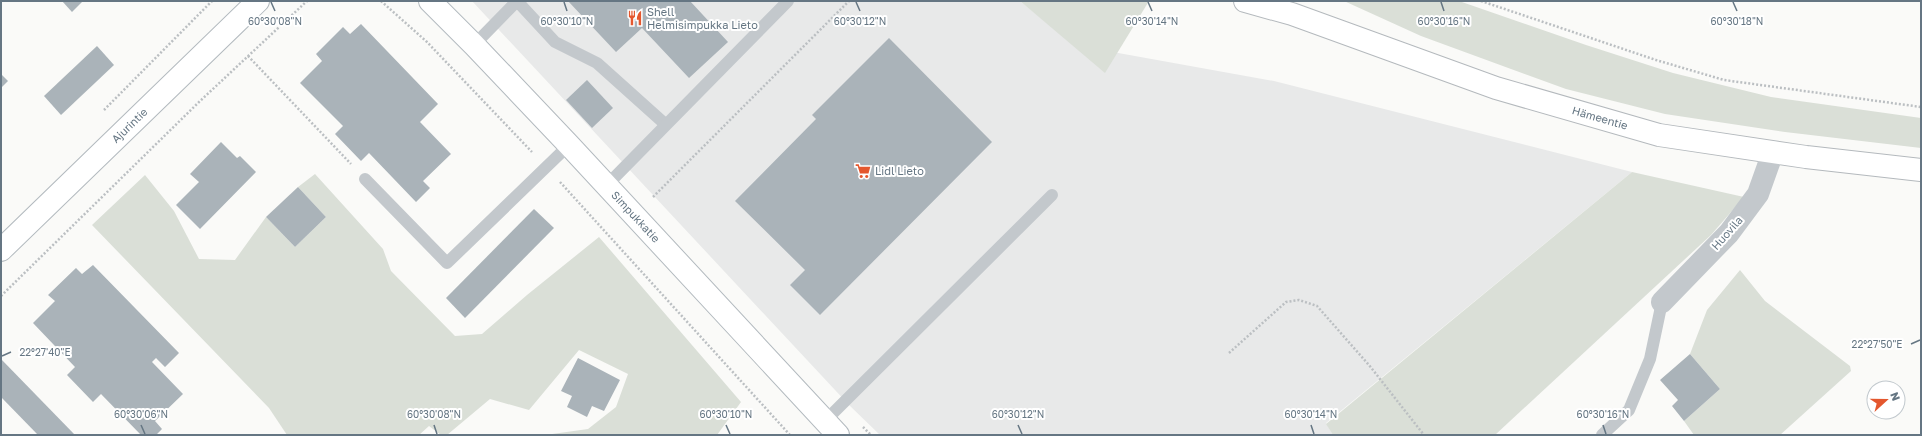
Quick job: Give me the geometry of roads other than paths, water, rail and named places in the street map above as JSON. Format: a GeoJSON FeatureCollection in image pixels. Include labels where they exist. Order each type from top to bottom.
{"type":"FeatureCollection","features":[{"type":"Feature","properties":{"kind":"main road","name":"Ajurintie"},"geometry":{"type":"LineString","coordinates":[[1,250],[258,1]]}},
{"type":"Feature","properties":{"kind":"main road","name":"Simpukkatie"},"geometry":{"type":"LineString","coordinates":[[430,1],[569,145],[831,428]]}},
{"type":"Feature","properties":{"kind":"main road","name":"Hämeentie"},"geometry":{"type":"LineString","coordinates":[[1244,1],[1292,14],[1496,88],[1652,133],[1773,152],[1921,170]]}},
{"type":"Feature","properties":{"kind":"main road","name":"Hämeentie"},"geometry":{"type":"LineString","coordinates":[[1275,1],[1292,14]]}},
{"type":"Feature","properties":{"kind":"street","name":"Huovila"},"geometry":{"type":"LineString","coordinates":[[1662,302],[1729,233],[1758,194],[1773,152]]}},
{"type":"Feature","properties":{"kind":"lane"},"geometry":{"type":"LineString","coordinates":[[474,45],[517,1],[555,42],[597,64],[665,124]]}},
{"type":"Feature","properties":{"kind":"lane"},"geometry":{"type":"LineString","coordinates":[[606,186],[665,124],[788,1]]}},
{"type":"Feature","properties":{"kind":"lane"},"geometry":{"type":"LineString","coordinates":[[365,178],[447,263],[569,145]]}},
{"type":"Feature","properties":{"kind":"lane"},"geometry":{"type":"LineString","coordinates":[[831,428],[1052,195]]}},
{"type":"Feature","properties":{"kind":"lane"},"geometry":{"type":"LineString","coordinates":[[1602,435],[1629,410],[1650,359],[1662,302]]}},
{"type":"Feature","properties":{"kind":"place","name":"Shell Helmisimpukka Lieto"},"geometry":{"type":"Point","coordinates":[635,18]}},
{"type":"Feature","properties":{"kind":"place","name":"Lidl Lieto"},"geometry":{"type":"Point","coordinates":[863,171]}}]}
